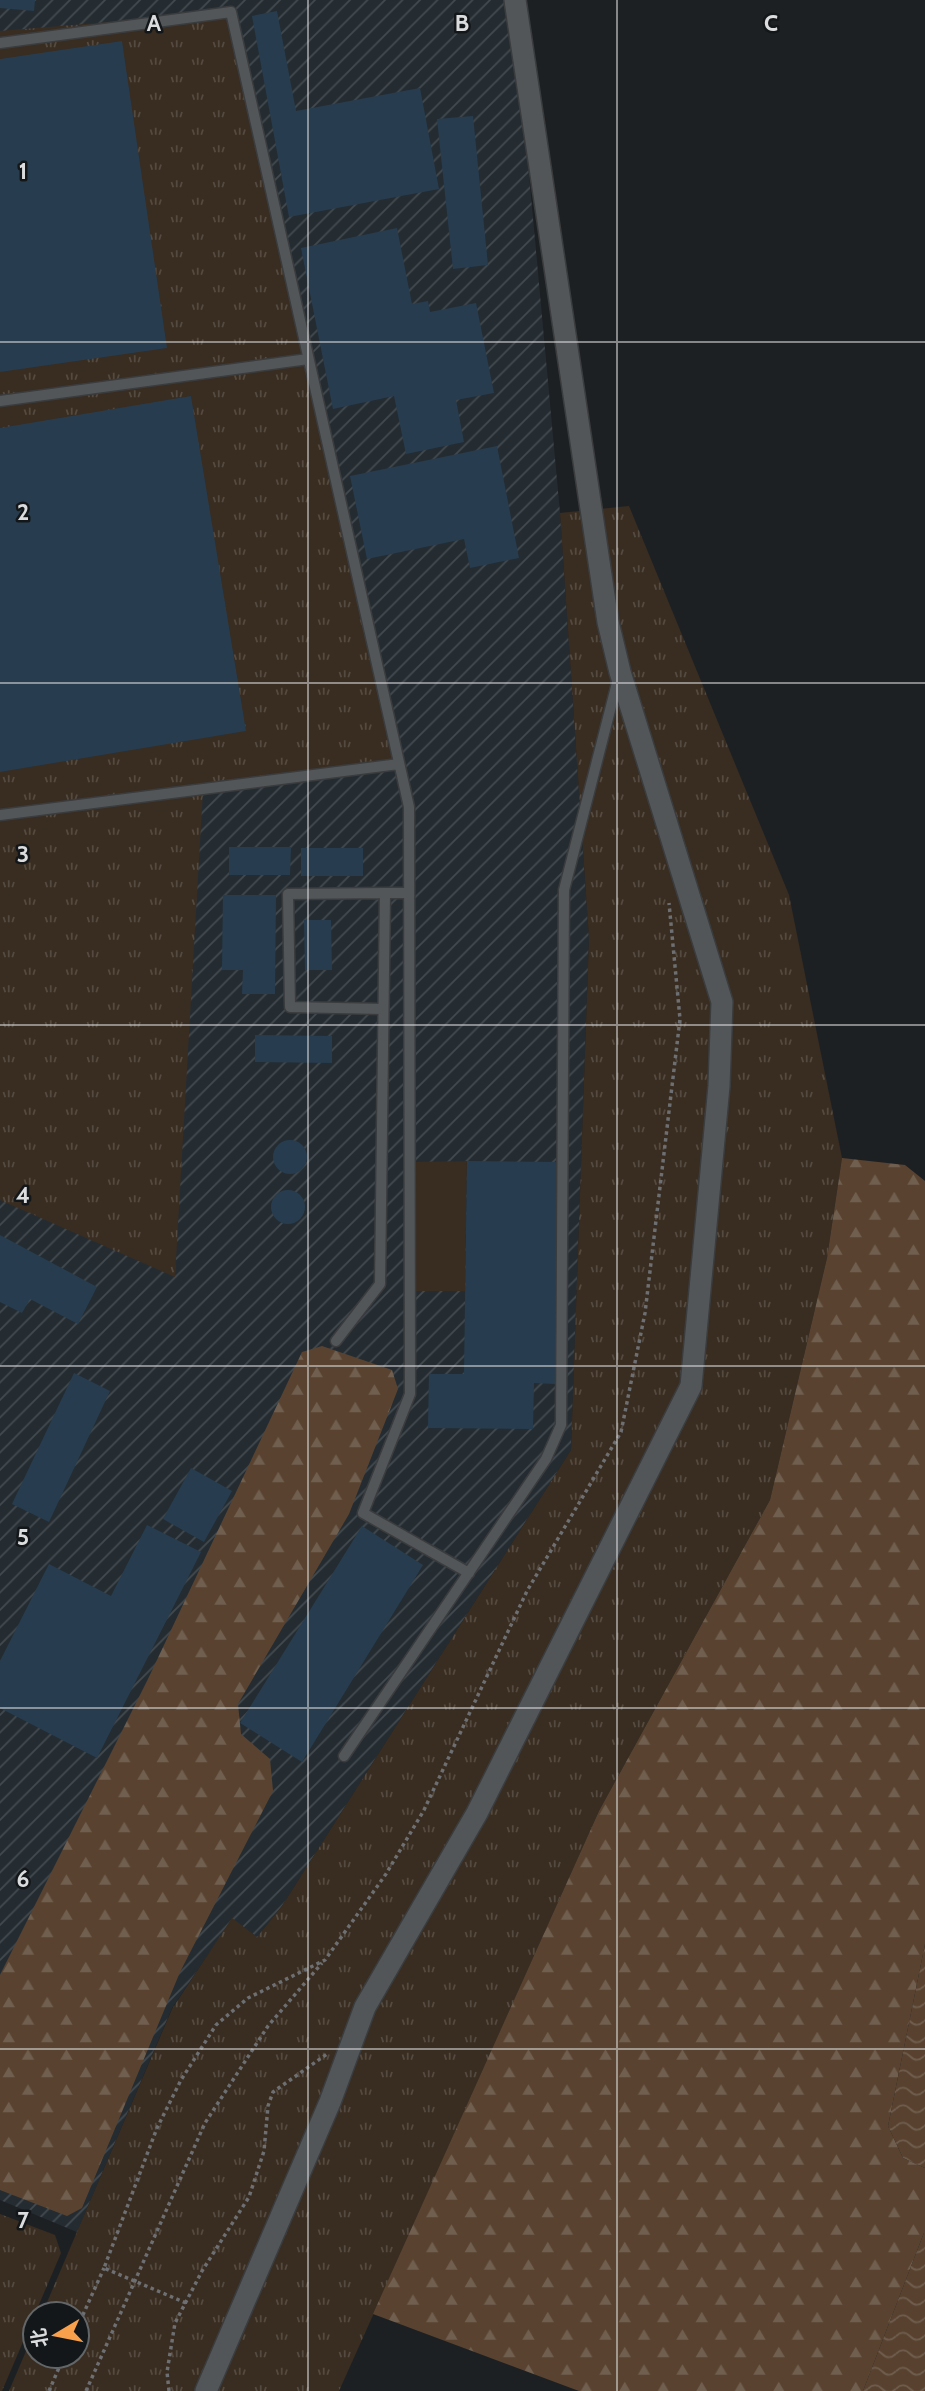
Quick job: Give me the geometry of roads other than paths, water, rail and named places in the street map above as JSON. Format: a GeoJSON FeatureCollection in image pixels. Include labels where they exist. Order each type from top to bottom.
{"type":"FeatureCollection","features":[{"type":"Feature","properties":{"kind":"street"},"geometry":{"type":"LineString","coordinates":[[206,2391],[330,2102],[365,2007],[477,1812],[691,1386],[719,1086],[722,1002],[620,671],[608,622],[515,0]]}},
{"type":"Feature","properties":{"kind":"lane"},"geometry":{"type":"LineString","coordinates":[[0,43],[231,12],[409,807],[410,1394],[363,1513],[469,1573]]}},
{"type":"Feature","properties":{"kind":"lane"},"geometry":{"type":"LineString","coordinates":[[0,401],[308,359]]}},
{"type":"Feature","properties":{"kind":"lane"},"geometry":{"type":"LineString","coordinates":[[344,1756],[546,1459],[561,1425],[564,890],[620,671]]}},
{"type":"Feature","properties":{"kind":"lane"},"geometry":{"type":"LineString","coordinates":[[0,815],[399,764]]}},
{"type":"Feature","properties":{"kind":"lane"},"geometry":{"type":"LineString","coordinates":[[336,1341],[380,1284],[385,893]]}},
{"type":"Feature","properties":{"kind":"lane"},"geometry":{"type":"LineString","coordinates":[[383,1009],[290,1007],[288,894],[409,893]]}},
{"type":"Feature","properties":{"kind":"water"},"geometry":{"type":"Polygon","coordinates":[[[925,1944],[925,2168],[903,2158],[888,2126],[925,1944]]]}},
{"type":"Feature","properties":{"kind":"water"},"geometry":{"type":"Polygon","coordinates":[[[925,2230],[925,2391],[863,2391],[925,2230]]]}}]}
